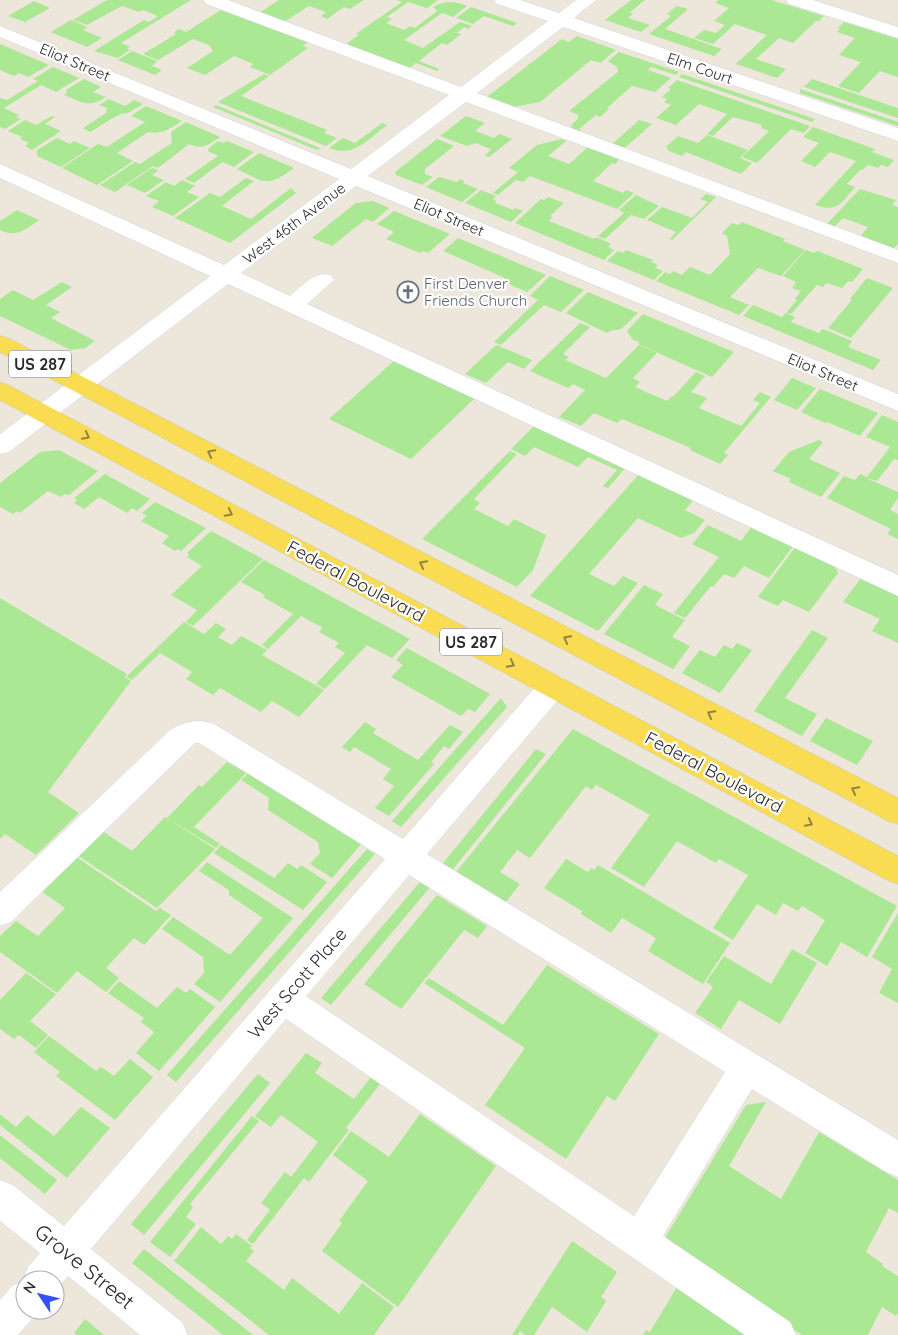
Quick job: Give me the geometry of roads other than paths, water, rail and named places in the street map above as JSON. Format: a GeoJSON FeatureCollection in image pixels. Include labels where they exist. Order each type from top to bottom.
{"type":"FeatureCollection","features":[{"type":"Feature","properties":{"kind":"main road","name":"US 287"},"geometry":{"type":"LineString","coordinates":[[0,343],[898,812]]}},
{"type":"Feature","properties":{"kind":"main road","name":"Federal Boulevard"},"geometry":{"type":"LineString","coordinates":[[0,390],[898,871]]}},
{"type":"Feature","properties":{"kind":"street"},"geometry":{"type":"LineString","coordinates":[[212,0],[898,257]]}},
{"type":"Feature","properties":{"kind":"street","name":"Elm Court"},"geometry":{"type":"LineString","coordinates":[[503,0],[898,136]]}},
{"type":"Feature","properties":{"kind":"street","name":"West 46th Avenue"},"geometry":{"type":"LineString","coordinates":[[0,446],[587,0]]}},
{"type":"Feature","properties":{"kind":"street"},"geometry":{"type":"LineString","coordinates":[[795,0],[898,33]]}},
{"type":"Feature","properties":{"kind":"street","name":"Eliot Street"},"geometry":{"type":"LineString","coordinates":[[0,31],[898,403]]}},
{"type":"Feature","properties":{"kind":"street"},"geometry":{"type":"LineString","coordinates":[[0,170],[898,586]]}},
{"type":"Feature","properties":{"kind":"street"},"geometry":{"type":"LineString","coordinates":[[292,305],[323,280]]}},
{"type":"Feature","properties":{"kind":"street","name":"West Scott Place"},"geometry":{"type":"LineString","coordinates":[[50,1270],[553,686]]}},
{"type":"Feature","properties":{"kind":"street"},"geometry":{"type":"LineString","coordinates":[[0,912],[180,738],[185,734],[197,731],[209,734],[898,1160]]}},
{"type":"Feature","properties":{"kind":"street"},"geometry":{"type":"LineString","coordinates":[[284,999],[777,1335]]}},
{"type":"Feature","properties":{"kind":"street"},"geometry":{"type":"LineString","coordinates":[[639,1241],[747,1066]]}},
{"type":"Feature","properties":{"kind":"street","name":"Grove Street"},"geometry":{"type":"LineString","coordinates":[[0,1198],[169,1335]]}},
{"type":"Feature","properties":{"kind":"street"},"geometry":{"type":"LineString","coordinates":[[0,1328],[15,1311]]}},
{"type":"Feature","properties":{"kind":"place","name":"First Denver Friends Church"},"geometry":{"type":"Point","coordinates":[408,292]}}]}
